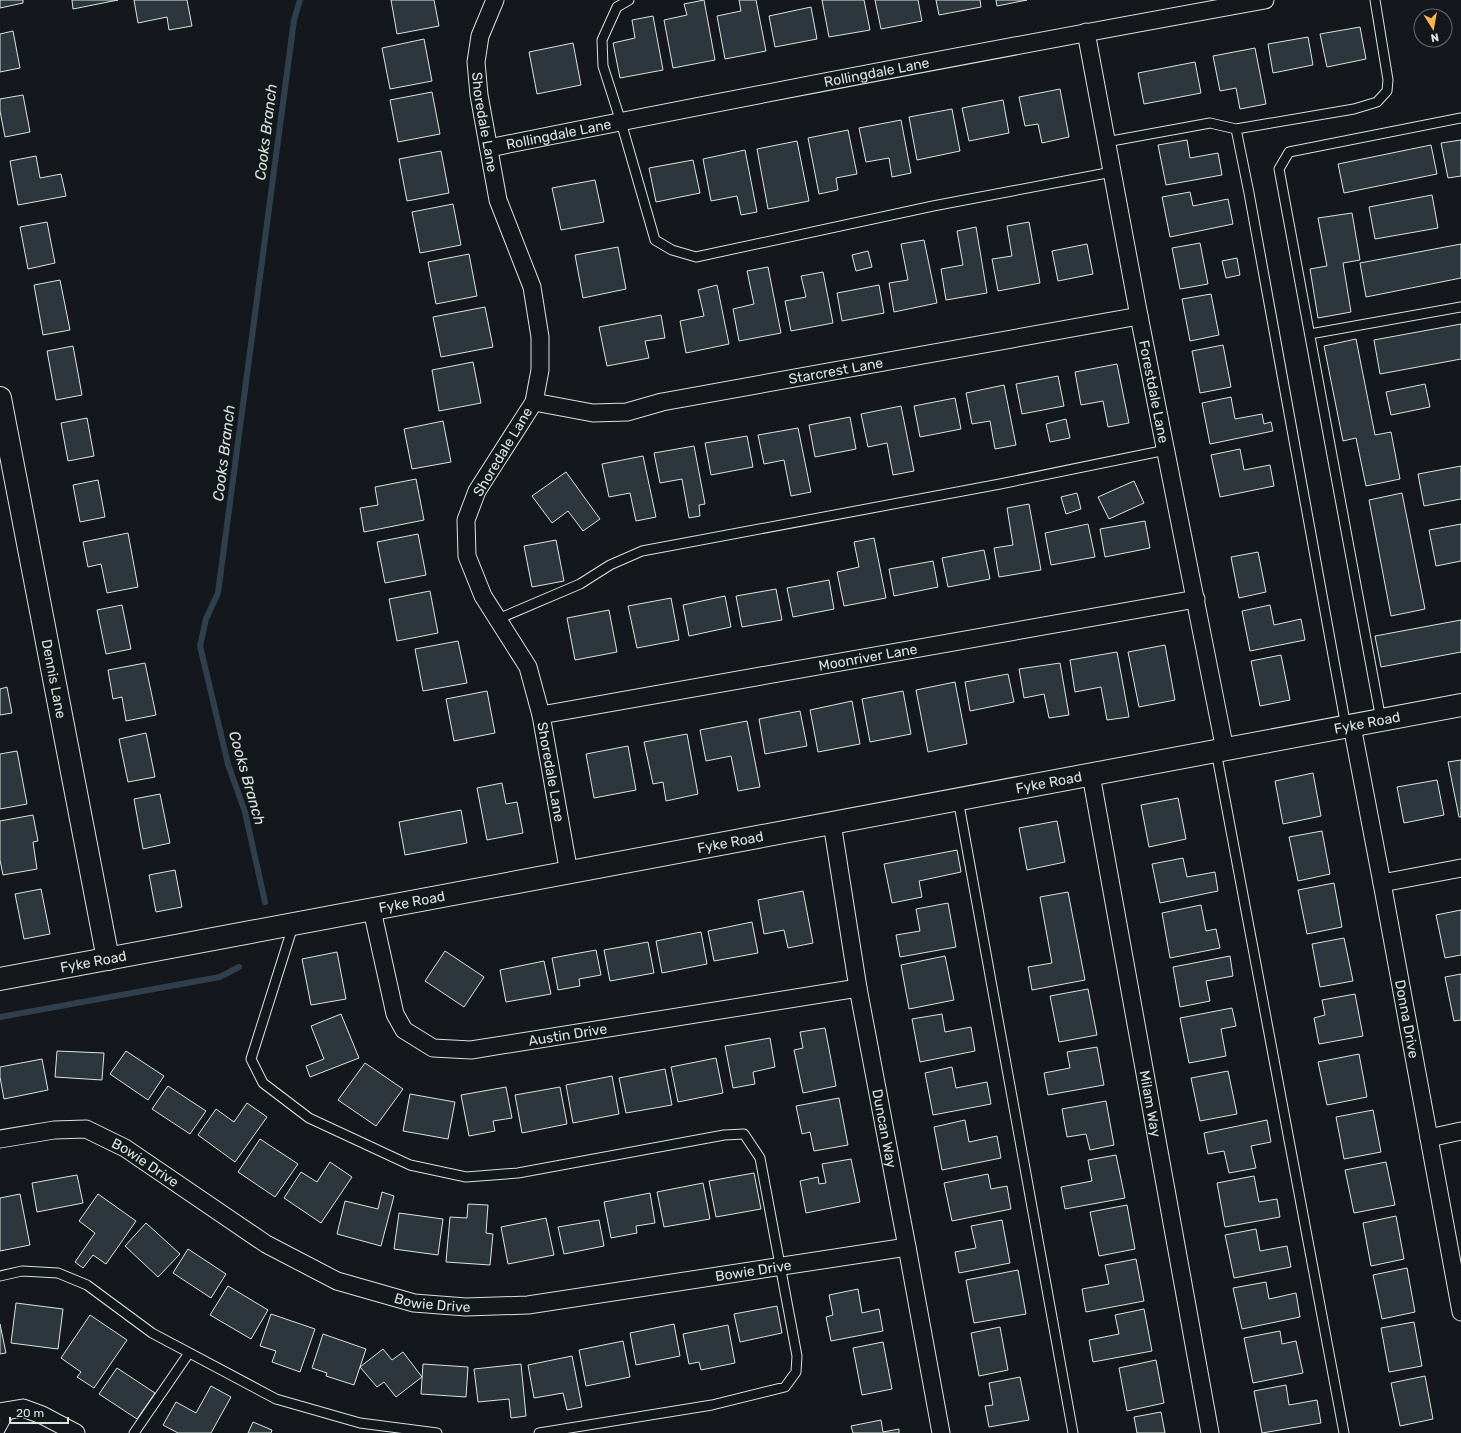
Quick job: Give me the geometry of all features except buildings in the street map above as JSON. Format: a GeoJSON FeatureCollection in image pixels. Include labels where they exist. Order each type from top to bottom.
{"type":"FeatureCollection","features":[{"type":"Feature","properties":{"kind":"street","name":"Shoredale Lane"},"geometry":{"type":"LineString","coordinates":[[496,0],[480,36],[476,62],[479,95],[498,200],[532,287],[540,336],[540,370],[534,402],[477,491],[466,520],[467,556],[483,596],[528,667],[541,715],[568,873]]}},
{"type":"Feature","properties":{"kind":"street","name":"Rollingdale Lane"},"geometry":{"type":"LineString","coordinates":[[489,148],[1086,32],[1265,0]]}},
{"type":"Feature","properties":{"kind":"street","name":"Forestdale Lane"},"geometry":{"type":"LineString","coordinates":[[1086,32],[1139,316],[1196,599],[1221,750]]}},
{"type":"Feature","properties":{"kind":"street","name":"Starcrest Lane"},"geometry":{"type":"LineString","coordinates":[[534,402],[593,413],[627,412],[662,402],[1139,316]]}},
{"type":"Feature","properties":{"kind":"street","name":"Dennis Lane"},"geometry":{"type":"LineString","coordinates":[[0,398],[108,959]]}},
{"type":"Feature","properties":{"kind":"street","name":"Moonriver Lane"},"geometry":{"type":"LineString","coordinates":[[541,715],[1196,599]]}},
{"type":"Feature","properties":{"kind":"street","name":"Fyke Road"},"geometry":{"type":"LineString","coordinates":[[0,979],[1461,705]]}},
{"type":"Feature","properties":{"kind":"street","name":"Donna Drive"},"geometry":{"type":"LineString","coordinates":[[1349,726],[1382,883],[1461,1312]]}},
{"type":"Feature","properties":{"kind":"street","name":"Milam Way"},"geometry":{"type":"LineString","coordinates":[[1091,775],[1210,1433]]}},
{"type":"Feature","properties":{"kind":"street","name":"Duncan Way"},"geometry":{"type":"LineString","coordinates":[[832,823],[858,988],[908,1247],[941,1433]]}},
{"type":"Feature","properties":{"kind":"street"},"geometry":{"type":"LineString","coordinates":[[1382,883],[1461,868]]}},
{"type":"Feature","properties":{"kind":"street","name":"Austin Drive"},"geometry":{"type":"LineString","coordinates":[[372,910],[395,1014],[404,1030],[434,1048],[471,1050],[858,988]]}},
{"type":"Feature","properties":{"kind":"street","name":"Bowie Drive"},"geometry":{"type":"LineString","coordinates":[[0,1139],[54,1130],[86,1129],[125,1148],[266,1244],[337,1281],[414,1303],[466,1307],[528,1305],[908,1247]]}},
{"type":"Feature","properties":{"kind":"street"},"geometry":{"type":"LineString","coordinates":[[1429,1138],[1461,1131]]}},
{"type":"Feature","properties":{"kind":"street"},"geometry":{"type":"LineString","coordinates":[[6,1411],[23,1408],[42,1415],[76,1433]]}},
{"type":"Feature","properties":{"kind":"lane"},"geometry":{"type":"LineString","coordinates":[[629,0],[617,8],[602,40],[602,66],[621,122],[655,240],[672,250],[696,257],[933,206],[1112,172]]}},
{"type":"Feature","properties":{"kind":"lane"},"geometry":{"type":"LineString","coordinates":[[1106,142],[1210,123],[1236,129],[1354,109],[1377,102],[1387,91],[1388,80],[1375,0]]}},
{"type":"Feature","properties":{"kind":"lane"},"geometry":{"type":"LineString","coordinates":[[1381,720],[1279,169],[1288,152],[1461,118]]}},
{"type":"Feature","properties":{"kind":"lane"},"geometry":{"type":"LineString","coordinates":[[1236,129],[1349,726]]}},
{"type":"Feature","properties":{"kind":"lane"},"geometry":{"type":"LineString","coordinates":[[1310,334],[1461,307]]}},
{"type":"Feature","properties":{"kind":"lane"},"geometry":{"type":"LineString","coordinates":[[498,619],[580,584],[610,565],[642,551],[1000,484],[1166,450]]}},
{"type":"Feature","properties":{"kind":"lane"},"geometry":{"type":"LineString","coordinates":[[1221,750],[1344,1433]]}},
{"type":"Feature","properties":{"kind":"lane"},"geometry":{"type":"LineString","coordinates":[[958,800],[1073,1433]]}},
{"type":"Feature","properties":{"kind":"lane"},"geometry":{"type":"LineString","coordinates":[[293,924],[251,1059],[263,1083],[309,1118],[410,1164],[466,1177],[518,1173],[724,1135],[744,1134],[760,1158],[797,1356],[796,1372],[785,1387],[712,1405],[539,1433]]}},
{"type":"Feature","properties":{"kind":"lane"},"geometry":{"type":"LineString","coordinates":[[0,1276],[22,1271],[58,1273],[86,1285],[152,1333],[276,1399],[360,1423],[437,1433]]}},
{"type":"Feature","properties":{"kind":"lane"},"geometry":{"type":"LineString","coordinates":[[134,1433],[189,1353]]}},
{"type":"Feature","properties":{"kind":"lane"},"geometry":{"type":"LineString","coordinates":[[0,1430],[6,1411]]}},
{"type":"Feature","properties":{"kind":"waterway","name":"Cooks Branch"},"geometry":{"type":"LineString","coordinates":[[265,902],[245,812],[228,764],[200,646],[206,619],[218,593],[294,20],[300,0]]}},
{"type":"Feature","properties":{"kind":"waterway","name":"Cooks Branch"},"geometry":{"type":"LineString","coordinates":[[0,1017],[220,977],[239,967]]}}]}
